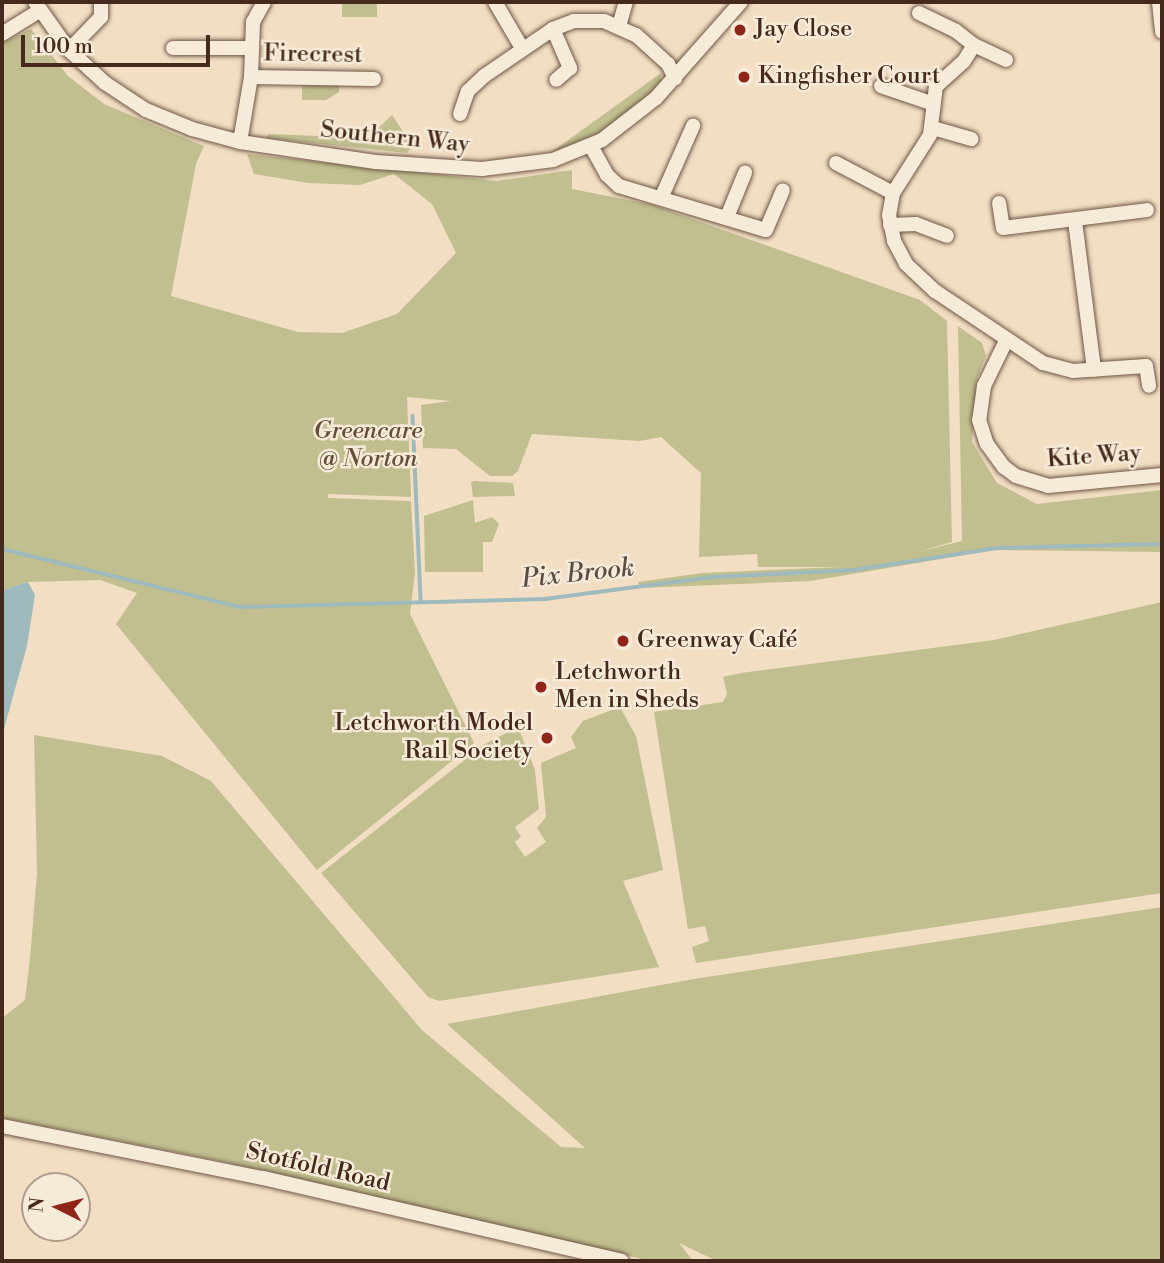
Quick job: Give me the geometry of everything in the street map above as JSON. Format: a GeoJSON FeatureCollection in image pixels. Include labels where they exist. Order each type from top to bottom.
{"type":"FeatureCollection","features":[{"type":"Feature","properties":{"kind":"street"},"geometry":{"type":"LineString","coordinates":[[69,50],[101,17],[102,2]]}},
{"type":"Feature","properties":{"kind":"street"},"geometry":{"type":"LineString","coordinates":[[495,2],[522,48]]}},
{"type":"Feature","properties":{"kind":"street"},"geometry":{"type":"LineString","coordinates":[[619,26],[626,2]]}},
{"type":"Feature","properties":{"kind":"street","name":"Southern Way"},"geometry":{"type":"LineString","coordinates":[[37,6],[69,50],[146,110],[240,142],[376,162],[482,169],[554,160],[592,146],[635,116],[675,78],[741,2]]}},
{"type":"Feature","properties":{"kind":"street"},"geometry":{"type":"LineString","coordinates":[[1159,2],[1162,32]]}},
{"type":"Feature","properties":{"kind":"street","name":"Firecrest"},"geometry":{"type":"LineString","coordinates":[[240,142],[251,77],[250,48],[258,3]]}},
{"type":"Feature","properties":{"kind":"street"},"geometry":{"type":"LineString","coordinates":[[2,34],[37,6]]}},
{"type":"Feature","properties":{"kind":"street"},"geometry":{"type":"LineString","coordinates":[[919,13],[1006,60]]}},
{"type":"Feature","properties":{"kind":"street"},"geometry":{"type":"LineString","coordinates":[[460,114],[472,85],[553,29],[582,20],[619,26],[651,47],[675,78]]}},
{"type":"Feature","properties":{"kind":"street"},"geometry":{"type":"LineString","coordinates":[[553,29],[570,68],[556,80]]}},
{"type":"Feature","properties":{"kind":"street"},"geometry":{"type":"LineString","coordinates":[[974,45],[964,61],[936,86],[931,103],[933,128],[893,193],[890,225],[894,241],[911,270],[1006,341],[1052,367],[1094,370],[1146,366],[1149,386]]}},
{"type":"Feature","properties":{"kind":"street","name":"Firecrest"},"geometry":{"type":"LineString","coordinates":[[173,48],[250,48]]}},
{"type":"Feature","properties":{"kind":"street","name":"Firecrest"},"geometry":{"type":"LineString","coordinates":[[251,77],[374,79]]}},
{"type":"Feature","properties":{"kind":"street"},"geometry":{"type":"LineString","coordinates":[[881,86],[931,103]]}},
{"type":"Feature","properties":{"kind":"street"},"geometry":{"type":"LineString","coordinates":[[663,196],[693,126]]}},
{"type":"Feature","properties":{"kind":"street"},"geometry":{"type":"LineString","coordinates":[[933,128],[971,139]]}},
{"type":"Feature","properties":{"kind":"street"},"geometry":{"type":"LineString","coordinates":[[592,146],[607,174],[619,186],[663,196],[766,230],[783,190]]}},
{"type":"Feature","properties":{"kind":"street"},"geometry":{"type":"LineString","coordinates":[[836,163],[893,193]]}},
{"type":"Feature","properties":{"kind":"street"},"geometry":{"type":"LineString","coordinates":[[727,217],[745,173]]}},
{"type":"Feature","properties":{"kind":"street"},"geometry":{"type":"LineString","coordinates":[[999,203],[1003,228],[1147,210]]}},
{"type":"Feature","properties":{"kind":"street"},"geometry":{"type":"LineString","coordinates":[[1075,221],[1094,370]]}},
{"type":"Feature","properties":{"kind":"street"},"geometry":{"type":"LineString","coordinates":[[890,225],[916,224],[947,236]]}},
{"type":"Feature","properties":{"kind":"street","name":"Kite Way"},"geometry":{"type":"LineString","coordinates":[[1006,341],[984,386],[979,420],[987,444],[1004,467],[1016,476],[1048,486],[1162,475]]}},
{"type":"Feature","properties":{"kind":"street","name":"Stotfold Road"},"geometry":{"type":"LineString","coordinates":[[2,1126],[263,1178],[622,1261]]}},
{"type":"Feature","properties":{"kind":"green space"},"geometry":{"type":"Polygon","coordinates":[[[342,2],[377,2],[377,17],[342,17],[342,2]]]}},
{"type":"Feature","properties":{"kind":"green space","name":"Greencare @ Norton"},"geometry":{"type":"Polygon","coordinates":[[[31,29],[68,76],[104,104],[204,146],[196,164],[171,296],[298,332],[342,333],[397,314],[456,253],[432,204],[394,174],[360,185],[308,183],[254,174],[247,154],[497,181],[572,170],[572,189],[653,205],[920,300],[947,321],[952,542],[918,552],[962,541],[958,326],[982,343],[986,356],[977,378],[972,442],[997,483],[1037,504],[1162,490],[1162,552],[994,550],[811,581],[640,588],[638,582],[702,573],[839,567],[758,567],[757,554],[699,557],[701,473],[661,437],[640,441],[532,434],[518,471],[512,476],[490,476],[456,449],[423,448],[421,405],[451,401],[407,397],[411,497],[328,494],[328,498],[411,501],[415,573],[410,614],[474,743],[317,870],[116,624],[137,593],[100,580],[28,582],[2,590],[2,43],[31,29]]]}},
{"type":"Feature","properties":{"kind":"green space"},"geometry":{"type":"Polygon","coordinates":[[[661,73],[662,83],[603,137],[549,154],[661,73]]]}},
{"type":"Feature","properties":{"kind":"green space"},"geometry":{"type":"Polygon","coordinates":[[[302,80],[339,81],[339,92],[326,100],[302,100],[302,80]]]}},
{"type":"Feature","properties":{"kind":"green space"},"geometry":{"type":"Polygon","coordinates":[[[392,115],[413,146],[407,153],[266,138],[269,134],[368,138],[392,115]]]}},
{"type":"Feature","properties":{"kind":"green space"},"geometry":{"type":"Polygon","coordinates":[[[471,482],[513,483],[515,496],[473,497],[471,482]]]}},
{"type":"Feature","properties":{"kind":"green space"},"geometry":{"type":"Polygon","coordinates":[[[473,500],[475,523],[492,517],[499,524],[492,542],[483,542],[483,572],[425,572],[424,516],[473,500]]]}},
{"type":"Feature","properties":{"kind":"green space"},"geometry":{"type":"Polygon","coordinates":[[[1162,602],[1162,893],[696,963],[692,947],[709,941],[705,926],[688,929],[654,712],[723,702],[727,694],[723,677],[741,673],[994,640],[1162,602]]]}},
{"type":"Feature","properties":{"kind":"green space"},"geometry":{"type":"Polygon","coordinates":[[[620,707],[636,736],[663,870],[623,881],[659,967],[439,1001],[428,997],[321,873],[485,744],[518,727],[535,770],[539,809],[515,827],[521,837],[515,842],[525,857],[546,842],[537,828],[546,817],[541,763],[576,748],[571,737],[583,721],[620,707]]]}},
{"type":"Feature","properties":{"kind":"green space"},"geometry":{"type":"Polygon","coordinates":[[[34,735],[162,756],[211,781],[422,1030],[561,1147],[585,1148],[447,1024],[694,979],[1162,907],[1162,1261],[717,1261],[679,1243],[693,1261],[651,1261],[215,1160],[2,1118],[2,1018],[25,1000],[30,958],[37,873],[34,735]]]}},
{"type":"Feature","properties":{"kind":"water"},"geometry":{"type":"Polygon","coordinates":[[[28,582],[35,595],[27,646],[2,736],[2,590],[28,582]]]}},
{"type":"Feature","properties":{"kind":"waterway"},"geometry":{"type":"LineString","coordinates":[[413,416],[421,602]]}},
{"type":"Feature","properties":{"kind":"waterway","name":"Pix Brook"},"geometry":{"type":"LineString","coordinates":[[2,549],[240,607],[545,599],[712,577],[854,570],[998,548],[1162,544]]}},
{"type":"Feature","properties":{"kind":"place","name":"Jay Close"},"geometry":{"type":"Point","coordinates":[740,30]}},
{"type":"Feature","properties":{"kind":"place","name":"Kingfisher Court"},"geometry":{"type":"Point","coordinates":[744,77]}},
{"type":"Feature","properties":{"kind":"place","name":"Greenway Café"},"geometry":{"type":"Point","coordinates":[623,641]}},
{"type":"Feature","properties":{"kind":"place","name":"Letchworth Men in Sheds"},"geometry":{"type":"Point","coordinates":[541,687]}},
{"type":"Feature","properties":{"kind":"place","name":"Letchworth Model Rail Society"},"geometry":{"type":"Point","coordinates":[547,738]}}]}
